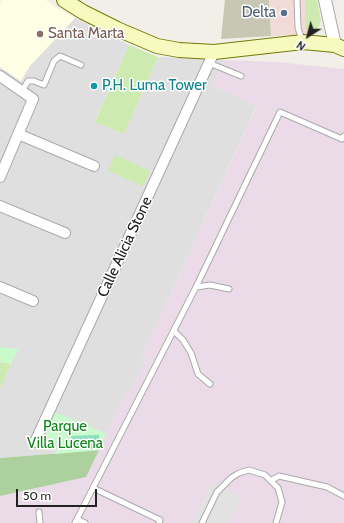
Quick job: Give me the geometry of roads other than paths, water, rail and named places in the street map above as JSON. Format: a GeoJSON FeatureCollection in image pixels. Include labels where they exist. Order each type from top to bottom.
{"type":"FeatureCollection","features":[{"type":"Feature","properties":{"kind":"main road"},"geometry":{"type":"LineString","coordinates":[[64,0],[83,12],[117,29],[157,46],[211,57],[303,42],[340,47]]}},
{"type":"Feature","properties":{"kind":"street"},"geometry":{"type":"LineString","coordinates":[[325,0],[340,47]]}},
{"type":"Feature","properties":{"kind":"street","name":"Calle Alicia Stone"},"geometry":{"type":"LineString","coordinates":[[35,442],[211,57]]}},
{"type":"Feature","properties":{"kind":"street"},"geometry":{"type":"LineString","coordinates":[[0,76],[33,99],[0,177]]}},
{"type":"Feature","properties":{"kind":"street"},"geometry":{"type":"LineString","coordinates":[[18,134],[94,166]]}},
{"type":"Feature","properties":{"kind":"street"},"geometry":{"type":"LineString","coordinates":[[0,206],[64,233]]}},
{"type":"Feature","properties":{"kind":"street"},"geometry":{"type":"LineString","coordinates":[[0,287],[33,301]]}},
{"type":"Feature","properties":{"kind":"lane"},"geometry":{"type":"LineString","coordinates":[[297,0],[298,28],[303,42]]}},
{"type":"Feature","properties":{"kind":"lane"},"geometry":{"type":"LineString","coordinates":[[22,91],[28,81],[34,81],[44,85],[54,61],[60,56],[81,65]]}},
{"type":"Feature","properties":{"kind":"lane"},"geometry":{"type":"LineString","coordinates":[[211,57],[241,76]]}},
{"type":"Feature","properties":{"kind":"lane"},"geometry":{"type":"LineString","coordinates":[[85,523],[76,521],[196,287],[280,112],[342,139],[344,136]]}},
{"type":"Feature","properties":{"kind":"lane"},"geometry":{"type":"LineString","coordinates":[[196,287],[210,285],[229,289]]}},
{"type":"Feature","properties":{"kind":"lane"},"geometry":{"type":"LineString","coordinates":[[174,331],[183,340],[191,353],[198,374],[210,384]]}},
{"type":"Feature","properties":{"kind":"lane"},"geometry":{"type":"LineString","coordinates":[[202,523],[217,492],[235,475],[249,470],[265,475],[272,480],[278,488],[282,502],[276,523]]}},
{"type":"Feature","properties":{"kind":"lane"},"geometry":{"type":"LineString","coordinates":[[272,480],[279,476],[327,487],[344,496]]}},
{"type":"Feature","properties":{"kind":"lane"},"geometry":{"type":"LineString","coordinates":[[93,488],[160,520],[159,523]]}},
{"type":"Feature","properties":{"kind":"lane"},"geometry":{"type":"LineString","coordinates":[[39,512],[40,523]]}},
{"type":"Feature","properties":{"kind":"place","name":"Delta"},"geometry":{"type":"Point","coordinates":[284,13]}},
{"type":"Feature","properties":{"kind":"place","name":"Santa Marta"},"geometry":{"type":"Point","coordinates":[40,34]}},
{"type":"Feature","properties":{"kind":"place","name":"P.H. Luma Tower"},"geometry":{"type":"Point","coordinates":[94,86]}},
{"type":"Feature","properties":{"kind":"park label","name":"Parque Villa Lucena"},"geometry":{"type":"Point","coordinates":[65,436]}}]}
